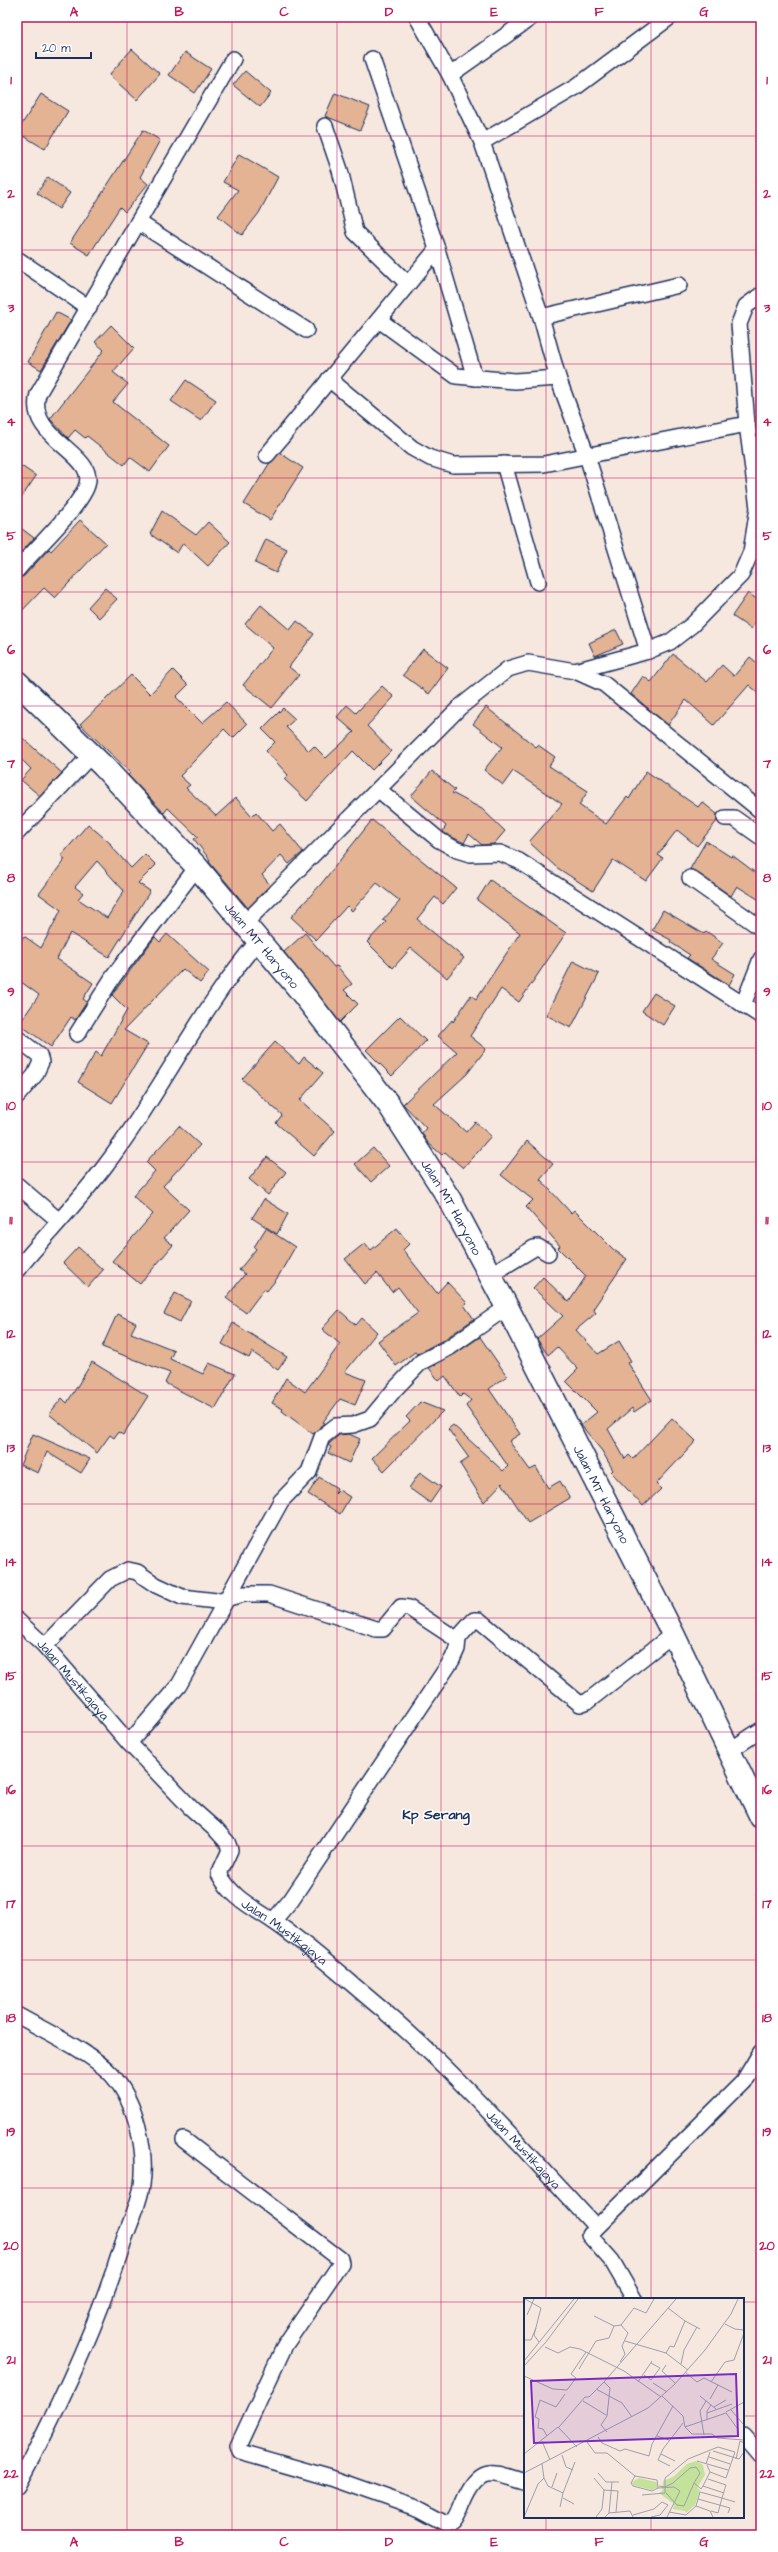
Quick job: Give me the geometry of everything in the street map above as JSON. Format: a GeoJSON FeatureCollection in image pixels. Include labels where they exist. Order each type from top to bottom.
{"type":"FeatureCollection","features":[{"type":"Feature","properties":{"kind":"main road","name":"Jalan MT Haryono"},"geometry":{"type":"LineString","coordinates":[[17,682],[91,755],[197,867],[389,1105],[450,1200],[507,1307],[673,1634],[761,1816]]}},
{"type":"Feature","properties":{"kind":"street"},"geometry":{"type":"LineString","coordinates":[[417,17],[450,75],[482,142],[541,317],[558,378],[587,456],[648,651]]}},
{"type":"Feature","properties":{"kind":"street"},"geometry":{"type":"LineString","coordinates":[[450,75],[516,22],[532,17]]}},
{"type":"Feature","properties":{"kind":"street"},"geometry":{"type":"LineString","coordinates":[[482,142],[576,87],[670,17]]}},
{"type":"Feature","properties":{"kind":"street"},"geometry":{"type":"LineString","coordinates":[[17,570],[46,538],[85,490],[87,475],[80,462],[45,429],[36,413],[36,406],[44,382],[89,308],[233,59]]}},
{"type":"Feature","properties":{"kind":"street"},"geometry":{"type":"LineString","coordinates":[[372,59],[437,249],[475,378]]}},
{"type":"Feature","properties":{"kind":"street"},"geometry":{"type":"LineString","coordinates":[[325,126],[340,170],[355,232],[408,284]]}},
{"type":"Feature","properties":{"kind":"street"},"geometry":{"type":"LineString","coordinates":[[138,222],[306,330]]}},
{"type":"Feature","properties":{"kind":"street"},"geometry":{"type":"LineString","coordinates":[[267,455],[437,249]]}},
{"type":"Feature","properties":{"kind":"street"},"geometry":{"type":"LineString","coordinates":[[17,259],[89,308]]}},
{"type":"Feature","properties":{"kind":"street"},"geometry":{"type":"LineString","coordinates":[[541,317],[679,285]]}},
{"type":"Feature","properties":{"kind":"street"},"geometry":{"type":"LineString","coordinates":[[575,671],[648,651],[670,642],[692,625],[741,575],[751,552],[758,508],[747,424],[739,324],[746,306],[761,295]]}},
{"type":"Feature","properties":{"kind":"street"},"geometry":{"type":"LineString","coordinates":[[379,320],[456,376],[515,381],[558,378]]}},
{"type":"Feature","properties":{"kind":"street"},"geometry":{"type":"LineString","coordinates":[[329,379],[412,448],[430,458],[453,465],[544,464],[747,424]]}},
{"type":"Feature","properties":{"kind":"street"},"geometry":{"type":"LineString","coordinates":[[504,464],[538,582]]}},
{"type":"Feature","properties":{"kind":"street"},"geometry":{"type":"LineString","coordinates":[[244,924],[460,707],[508,669],[528,662],[575,671],[604,684],[761,811]]}},
{"type":"Feature","properties":{"kind":"street"},"geometry":{"type":"LineString","coordinates":[[17,833],[91,755]]}},
{"type":"Feature","properties":{"kind":"street"},"geometry":{"type":"LineString","coordinates":[[379,790],[439,840],[457,850],[470,854],[500,854],[519,861],[761,1016]]}},
{"type":"Feature","properties":{"kind":"street"},"geometry":{"type":"LineString","coordinates":[[725,818],[734,818],[761,837]]}},
{"type":"Feature","properties":{"kind":"street"},"geometry":{"type":"LineString","coordinates":[[77,1034],[112,978],[197,867]]}},
{"type":"Feature","properties":{"kind":"street"},"geometry":{"type":"LineString","coordinates":[[690,878],[761,928]]}},
{"type":"Feature","properties":{"kind":"street"},"geometry":{"type":"LineString","coordinates":[[17,1270],[105,1166],[169,1074],[228,976],[258,941]]}},
{"type":"Feature","properties":{"kind":"street"},"geometry":{"type":"LineString","coordinates":[[743,1005],[761,959]]}},
{"type":"Feature","properties":{"kind":"street"},"geometry":{"type":"LineString","coordinates":[[17,1038],[39,1055],[41,1062],[35,1075],[17,1096]]}},
{"type":"Feature","properties":{"kind":"street"},"geometry":{"type":"LineString","coordinates":[[17,1185],[58,1220]]}},
{"type":"Feature","properties":{"kind":"street"},"geometry":{"type":"LineString","coordinates":[[490,1275],[534,1248],[538,1247],[548,1253]]}},
{"type":"Feature","properties":{"kind":"street"},"geometry":{"type":"LineString","coordinates":[[129,1744],[179,1685],[225,1599],[281,1501],[309,1472],[322,1437],[336,1426],[353,1426],[370,1419],[395,1389],[421,1362],[450,1347],[507,1307]]}},
{"type":"Feature","properties":{"kind":"street"},"geometry":{"type":"LineString","coordinates":[[45,1646],[110,1579],[128,1570],[137,1572],[156,1585],[182,1598],[216,1601],[244,1594],[269,1594],[376,1629],[383,1629],[401,1607],[409,1608],[446,1634],[458,1638]]}},
{"type":"Feature","properties":{"kind":"street","name":"Jalan Mustikajaya"},"geometry":{"type":"LineString","coordinates":[[17,1620],[45,1646],[129,1744],[191,1808],[227,1842],[230,1850],[219,1874],[226,1885],[248,1907],[273,1921],[384,2012],[471,2093],[592,2231],[612,2261],[633,2298]]}},
{"type":"Feature","properties":{"kind":"street"},"geometry":{"type":"LineString","coordinates":[[273,1921],[291,1900],[452,1660],[457,1649],[458,1638],[474,1620],[479,1620],[580,1704],[588,1701],[673,1634]]}},
{"type":"Feature","properties":{"kind":"street"},"geometry":{"type":"LineString","coordinates":[[729,1751],[761,1730]]}},
{"type":"Feature","properties":{"kind":"street"},"geometry":{"type":"LineString","coordinates":[[17,2015],[82,2052],[112,2075],[132,2109],[143,2144],[142,2186],[110,2286],[52,2418],[17,2486]]}},
{"type":"Feature","properties":{"kind":"street"},"geometry":{"type":"LineString","coordinates":[[592,2231],[743,2082],[761,2052]]}},
{"type":"Feature","properties":{"kind":"street"},"geometry":{"type":"LineString","coordinates":[[184,2140],[340,2259],[341,2264],[285,2345],[238,2446],[240,2452],[331,2478],[419,2509],[445,2523],[453,2523],[458,2517],[471,2485],[487,2472],[495,2472],[524,2482]]}},
{"type":"Feature","properties":{"kind":"building"},"geometry":{"type":"Polygon","coordinates":[[[132,49],[160,74],[137,100],[109,75],[132,49]]]}},
{"type":"Feature","properties":{"kind":"building"},"geometry":{"type":"Polygon","coordinates":[[[185,52],[211,69],[195,93],[169,75],[185,52]]]}},
{"type":"Feature","properties":{"kind":"building"},"geometry":{"type":"Polygon","coordinates":[[[245,71],[271,93],[260,107],[233,85],[245,71]]]}},
{"type":"Feature","properties":{"kind":"building"},"geometry":{"type":"Polygon","coordinates":[[[335,93],[370,107],[360,130],[325,116],[335,93]]]}},
{"type":"Feature","properties":{"kind":"building"},"geometry":{"type":"Polygon","coordinates":[[[41,94],[68,111],[45,149],[17,132],[41,94]]]}},
{"type":"Feature","properties":{"kind":"building"},"geometry":{"type":"Polygon","coordinates":[[[143,130],[160,140],[140,177],[148,184],[125,212],[120,207],[89,255],[70,243],[143,130]]]}},
{"type":"Feature","properties":{"kind":"building"},"geometry":{"type":"Polygon","coordinates":[[[239,154],[278,177],[259,213],[242,235],[218,216],[238,190],[223,182],[239,154]]]}},
{"type":"Feature","properties":{"kind":"building"},"geometry":{"type":"Polygon","coordinates":[[[48,177],[70,193],[59,209],[37,193],[48,177]]]}},
{"type":"Feature","properties":{"kind":"building"},"geometry":{"type":"Polygon","coordinates":[[[56,312],[71,320],[41,370],[28,362],[56,312]]]}},
{"type":"Feature","properties":{"kind":"building"},"geometry":{"type":"Polygon","coordinates":[[[111,325],[134,348],[113,372],[128,384],[113,402],[169,446],[150,472],[130,457],[124,465],[87,436],[85,438],[75,430],[68,438],[50,419],[104,350],[95,342],[111,325]]]}},
{"type":"Feature","properties":{"kind":"building"},"geometry":{"type":"Polygon","coordinates":[[[186,380],[216,400],[201,421],[171,401],[186,380]]]}},
{"type":"Feature","properties":{"kind":"building"},"geometry":{"type":"Polygon","coordinates":[[[280,453],[303,468],[270,520],[244,504],[269,464],[280,453]]]}},
{"type":"Feature","properties":{"kind":"building"},"geometry":{"type":"Polygon","coordinates":[[[17,463],[36,476],[17,504],[17,463]]]}},
{"type":"Feature","properties":{"kind":"building"},"geometry":{"type":"Polygon","coordinates":[[[162,511],[196,535],[208,522],[230,542],[208,566],[183,543],[177,553],[150,534],[162,511]]]}},
{"type":"Feature","properties":{"kind":"building"},"geometry":{"type":"Polygon","coordinates":[[[80,520],[106,543],[55,598],[44,588],[17,616],[17,579],[24,576],[49,549],[51,551],[80,520]]]}},
{"type":"Feature","properties":{"kind":"building"},"geometry":{"type":"Polygon","coordinates":[[[17,525],[34,538],[17,557],[17,525]]]}},
{"type":"Feature","properties":{"kind":"building"},"geometry":{"type":"Polygon","coordinates":[[[266,539],[287,549],[276,573],[255,563],[266,539]]]}},
{"type":"Feature","properties":{"kind":"building"},"geometry":{"type":"Polygon","coordinates":[[[105,588],[117,599],[99,618],[88,607],[105,588]]]}},
{"type":"Feature","properties":{"kind":"building"},"geometry":{"type":"Polygon","coordinates":[[[748,593],[761,602],[761,614],[751,629],[732,616],[748,593]]]}},
{"type":"Feature","properties":{"kind":"building"},"geometry":{"type":"Polygon","coordinates":[[[261,605],[290,630],[297,621],[314,634],[289,667],[299,675],[272,708],[243,685],[273,648],[245,624],[261,605]]]}},
{"type":"Feature","properties":{"kind":"building"},"geometry":{"type":"Polygon","coordinates":[[[616,630],[623,644],[595,656],[589,643],[616,630]]]}},
{"type":"Feature","properties":{"kind":"building"},"geometry":{"type":"Polygon","coordinates":[[[423,649],[448,668],[429,694],[403,675],[423,649]]]}},
{"type":"Feature","properties":{"kind":"building"},"geometry":{"type":"Polygon","coordinates":[[[673,654],[707,682],[722,665],[734,676],[750,657],[761,666],[761,695],[749,685],[714,725],[686,700],[668,725],[631,694],[643,676],[651,682],[673,654]]]}},
{"type":"Feature","properties":{"kind":"building"},"geometry":{"type":"Polygon","coordinates":[[[173,670],[188,685],[176,697],[202,723],[226,702],[247,724],[233,738],[224,729],[180,776],[190,785],[186,788],[216,816],[236,798],[252,816],[256,812],[272,831],[280,824],[303,852],[289,864],[281,855],[262,875],[270,885],[248,908],[209,862],[210,860],[194,839],[198,837],[168,808],[164,813],[128,775],[131,773],[80,724],[131,675],[150,694],[173,670]]]}},
{"type":"Feature","properties":{"kind":"building"},"geometry":{"type":"Polygon","coordinates":[[[382,686],[394,697],[367,726],[391,751],[372,770],[353,751],[307,801],[284,779],[288,775],[266,751],[275,742],[262,729],[283,708],[295,719],[286,727],[309,751],[314,746],[326,758],[354,732],[337,717],[347,705],[356,713],[382,686]]]}},
{"type":"Feature","properties":{"kind":"building"},"geometry":{"type":"Polygon","coordinates":[[[486,707],[536,747],[538,745],[555,757],[549,766],[588,791],[579,805],[606,824],[627,797],[629,799],[646,771],[698,807],[702,802],[717,814],[717,821],[697,846],[677,830],[658,855],[663,858],[646,881],[613,860],[593,891],[556,867],[529,842],[562,804],[513,771],[503,785],[484,770],[502,747],[473,724],[486,707]]]}},
{"type":"Feature","properties":{"kind":"building"},"geometry":{"type":"Polygon","coordinates":[[[17,733],[62,773],[40,796],[21,780],[31,769],[17,755],[17,733]]]}},
{"type":"Feature","properties":{"kind":"building"},"geometry":{"type":"Polygon","coordinates":[[[432,771],[455,790],[452,793],[482,809],[505,831],[494,844],[482,845],[469,834],[464,843],[444,833],[443,831],[446,826],[411,796],[432,771]]]}},
{"type":"Feature","properties":{"kind":"building"},"geometry":{"type":"Polygon","coordinates":[[[372,820],[456,888],[443,904],[435,897],[417,919],[464,958],[447,978],[411,948],[393,968],[367,942],[386,922],[383,920],[400,901],[377,883],[352,911],[347,906],[316,940],[291,917],[321,884],[372,820]]]}},
{"type":"Feature","properties":{"kind":"building"},"geometry":{"type":"Polygon","coordinates":[[[88,824],[111,844],[110,845],[131,868],[145,854],[156,865],[138,883],[150,891],[109,957],[70,933],[57,959],[93,983],[83,999],[87,1002],[75,1020],[71,1017],[51,1047],[19,1024],[39,995],[17,979],[17,946],[24,936],[41,948],[61,910],[39,894],[65,859],[61,856],[88,824]],[[97,861],[75,887],[83,893],[78,899],[107,918],[124,891],[97,861]]]}},
{"type":"Feature","properties":{"kind":"building"},"geometry":{"type":"Polygon","coordinates":[[[706,841],[731,857],[732,855],[761,877],[761,901],[737,886],[731,896],[690,869],[706,841]]]}},
{"type":"Feature","properties":{"kind":"building"},"geometry":{"type":"Polygon","coordinates":[[[490,880],[566,933],[519,1002],[501,989],[470,1036],[486,1049],[467,1074],[434,1104],[466,1132],[475,1122],[491,1136],[463,1168],[445,1152],[442,1155],[427,1142],[422,1133],[426,1128],[403,1104],[457,1052],[438,1036],[452,1020],[453,1022],[471,995],[476,999],[520,933],[477,900],[490,880]]]}},
{"type":"Feature","properties":{"kind":"building"},"geometry":{"type":"Polygon","coordinates":[[[663,910],[704,934],[706,931],[723,943],[711,959],[735,974],[729,985],[687,958],[690,955],[670,942],[671,940],[652,930],[663,910]]]}},
{"type":"Feature","properties":{"kind":"building"},"geometry":{"type":"Polygon","coordinates":[[[305,933],[334,967],[337,966],[352,984],[344,990],[358,1004],[340,1022],[284,952],[305,933]]]}},
{"type":"Feature","properties":{"kind":"building"},"geometry":{"type":"Polygon","coordinates":[[[167,934],[209,972],[200,983],[183,969],[124,1030],[148,1044],[112,1103],[78,1082],[96,1052],[101,1056],[127,1010],[112,995],[155,937],[160,942],[167,934]]]}},
{"type":"Feature","properties":{"kind":"building"},"geometry":{"type":"Polygon","coordinates":[[[573,961],[599,974],[571,1028],[546,1015],[573,961]]]}},
{"type":"Feature","properties":{"kind":"building"},"geometry":{"type":"Polygon","coordinates":[[[654,993],[675,1006],[663,1025],[642,1011],[654,993]]]}},
{"type":"Feature","properties":{"kind":"building"},"geometry":{"type":"Polygon","coordinates":[[[400,1016],[426,1041],[392,1076],[366,1050],[400,1016]]]}},
{"type":"Feature","properties":{"kind":"building"},"geometry":{"type":"Polygon","coordinates":[[[275,1042],[299,1064],[304,1057],[323,1073],[300,1100],[335,1131],[314,1156],[276,1123],[282,1115],[242,1079],[275,1042]]]}},
{"type":"Feature","properties":{"kind":"building"},"geometry":{"type":"Polygon","coordinates":[[[179,1126],[200,1145],[163,1186],[189,1210],[164,1238],[173,1245],[140,1284],[112,1261],[153,1214],[133,1196],[155,1171],[146,1162],[179,1126]]]}},
{"type":"Feature","properties":{"kind":"building"},"geometry":{"type":"Polygon","coordinates":[[[527,1141],[553,1164],[540,1179],[571,1213],[574,1210],[614,1250],[627,1259],[593,1309],[596,1313],[576,1330],[598,1354],[619,1341],[631,1361],[628,1363],[652,1400],[634,1412],[632,1408],[608,1429],[625,1459],[629,1455],[633,1459],[672,1418],[696,1441],[656,1484],[661,1489],[643,1506],[611,1472],[613,1470],[602,1451],[581,1425],[597,1412],[566,1381],[578,1369],[557,1347],[548,1355],[537,1339],[563,1316],[533,1288],[543,1277],[569,1302],[586,1276],[558,1248],[560,1246],[526,1207],[533,1200],[501,1175],[527,1141]]]}},
{"type":"Feature","properties":{"kind":"building"},"geometry":{"type":"Polygon","coordinates":[[[373,1148],[389,1166],[371,1182],[355,1164],[373,1148]]]}},
{"type":"Feature","properties":{"kind":"building"},"geometry":{"type":"Polygon","coordinates":[[[267,1157],[286,1172],[268,1195],[249,1179],[267,1157]]]}},
{"type":"Feature","properties":{"kind":"building"},"geometry":{"type":"Polygon","coordinates":[[[264,1199],[288,1214],[277,1234],[252,1218],[264,1199]]]}},
{"type":"Feature","properties":{"kind":"building"},"geometry":{"type":"Polygon","coordinates":[[[266,1228],[295,1247],[278,1277],[267,1291],[264,1289],[246,1313],[226,1298],[245,1274],[239,1270],[256,1249],[254,1247],[266,1228]]]}},
{"type":"Feature","properties":{"kind":"building"},"geometry":{"type":"Polygon","coordinates":[[[397,1228],[409,1244],[403,1250],[437,1293],[447,1282],[467,1303],[464,1305],[474,1319],[445,1339],[417,1354],[415,1352],[396,1366],[378,1341],[418,1313],[398,1287],[392,1292],[377,1273],[365,1284],[345,1259],[365,1243],[371,1250],[397,1228]]]}},
{"type":"Feature","properties":{"kind":"building"},"geometry":{"type":"Polygon","coordinates":[[[78,1247],[103,1270],[88,1287],[63,1263],[78,1247]]]}},
{"type":"Feature","properties":{"kind":"building"},"geometry":{"type":"Polygon","coordinates":[[[175,1293],[191,1301],[180,1322],[164,1314],[175,1293]]]}},
{"type":"Feature","properties":{"kind":"building"},"geometry":{"type":"Polygon","coordinates":[[[339,1310],[356,1325],[362,1318],[377,1332],[345,1372],[366,1380],[355,1405],[340,1399],[323,1422],[325,1423],[313,1434],[282,1411],[283,1409],[272,1403],[286,1378],[305,1392],[340,1344],[322,1329],[339,1310]]]}},
{"type":"Feature","properties":{"kind":"building"},"geometry":{"type":"Polygon","coordinates":[[[117,1314],[136,1323],[131,1333],[174,1350],[170,1359],[203,1374],[209,1363],[235,1374],[215,1409],[165,1383],[170,1373],[102,1347],[117,1314]]]}},
{"type":"Feature","properties":{"kind":"building"},"geometry":{"type":"Polygon","coordinates":[[[233,1323],[287,1357],[278,1370],[252,1352],[249,1358],[222,1344],[233,1323]]]}},
{"type":"Feature","properties":{"kind":"building"},"geometry":{"type":"Polygon","coordinates":[[[480,1337],[507,1376],[489,1389],[520,1434],[509,1441],[530,1470],[536,1467],[548,1488],[560,1481],[570,1498],[528,1523],[502,1483],[484,1502],[460,1464],[469,1458],[448,1429],[453,1425],[503,1471],[508,1466],[466,1406],[471,1400],[463,1394],[460,1397],[445,1376],[439,1381],[429,1368],[455,1354],[480,1337]]]}},
{"type":"Feature","properties":{"kind":"building"},"geometry":{"type":"Polygon","coordinates":[[[92,1362],[148,1396],[123,1435],[118,1432],[114,1438],[110,1435],[97,1453],[49,1414],[62,1398],[67,1403],[92,1362]]]}},
{"type":"Feature","properties":{"kind":"building"},"geometry":{"type":"Polygon","coordinates":[[[420,1402],[443,1411],[384,1471],[372,1458],[410,1421],[406,1417],[420,1402]]]}},
{"type":"Feature","properties":{"kind":"building"},"geometry":{"type":"Polygon","coordinates":[[[33,1434],[90,1459],[81,1473],[47,1452],[38,1473],[20,1465],[33,1434]]]}},
{"type":"Feature","properties":{"kind":"building"},"geometry":{"type":"Polygon","coordinates":[[[349,1434],[360,1439],[349,1463],[328,1453],[331,1447],[328,1445],[339,1435],[349,1434]]]}},
{"type":"Feature","properties":{"kind":"building"},"geometry":{"type":"Polygon","coordinates":[[[420,1472],[441,1487],[430,1503],[409,1488],[420,1472]]]}},
{"type":"Feature","properties":{"kind":"building"},"geometry":{"type":"Polygon","coordinates":[[[319,1477],[337,1488],[335,1494],[339,1490],[350,1497],[340,1514],[308,1494],[319,1477]]]}},
{"type":"Feature","properties":{"kind":"district","name":"Kp Serang"},"geometry":{"type":"Point","coordinates":[436,1814]}}]}
